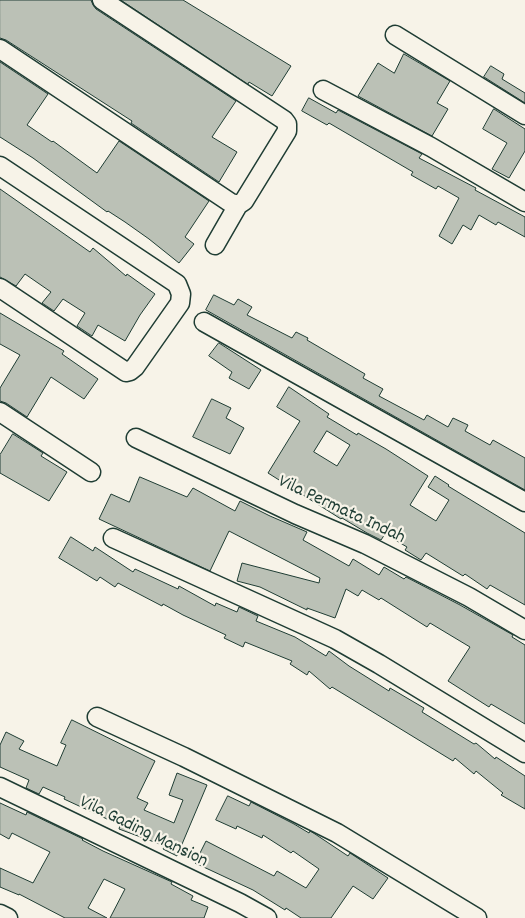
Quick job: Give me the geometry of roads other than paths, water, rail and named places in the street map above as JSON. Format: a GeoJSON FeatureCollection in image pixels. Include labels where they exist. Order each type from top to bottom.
{"type":"FeatureCollection","features":[{"type":"Feature","properties":{"kind":"street"},"geometry":{"type":"LineString","coordinates":[[102,0],[284,120],[287,124],[287,131],[254,186],[244,201],[238,205],[215,245]]}},
{"type":"Feature","properties":{"kind":"street"},"geometry":{"type":"LineString","coordinates":[[394,35],[525,115]]}},
{"type":"Feature","properties":{"kind":"street"},"geometry":{"type":"LineString","coordinates":[[0,49],[231,204],[238,205]]}},
{"type":"Feature","properties":{"kind":"street"},"geometry":{"type":"LineString","coordinates":[[323,90],[431,147],[525,202]]}},
{"type":"Feature","properties":{"kind":"street"},"geometry":{"type":"LineString","coordinates":[[0,166],[177,284],[181,294],[180,303],[135,366],[126,372],[0,288]]}},
{"type":"Feature","properties":{"kind":"street"},"geometry":{"type":"LineString","coordinates":[[204,322],[525,502]]}},
{"type":"Feature","properties":{"kind":"street"},"geometry":{"type":"LineString","coordinates":[[0,412],[91,472]]}},
{"type":"Feature","properties":{"kind":"street","name":"Vila Permata Indah"},"geometry":{"type":"LineString","coordinates":[[136,438],[295,514],[373,548],[469,597],[525,630]]}},
{"type":"Feature","properties":{"kind":"street"},"geometry":{"type":"LineString","coordinates":[[113,538],[335,639],[525,753]]}},
{"type":"Feature","properties":{"kind":"street"},"geometry":{"type":"LineString","coordinates":[[97,718],[184,757],[337,833],[477,918]]}},
{"type":"Feature","properties":{"kind":"street","name":"Vila Gading Mansion"},"geometry":{"type":"LineString","coordinates":[[0,787],[267,918]]}},
{"type":"Feature","properties":{"kind":"street"},"geometry":{"type":"LineString","coordinates":[[0,914],[8,918]]}}]}
